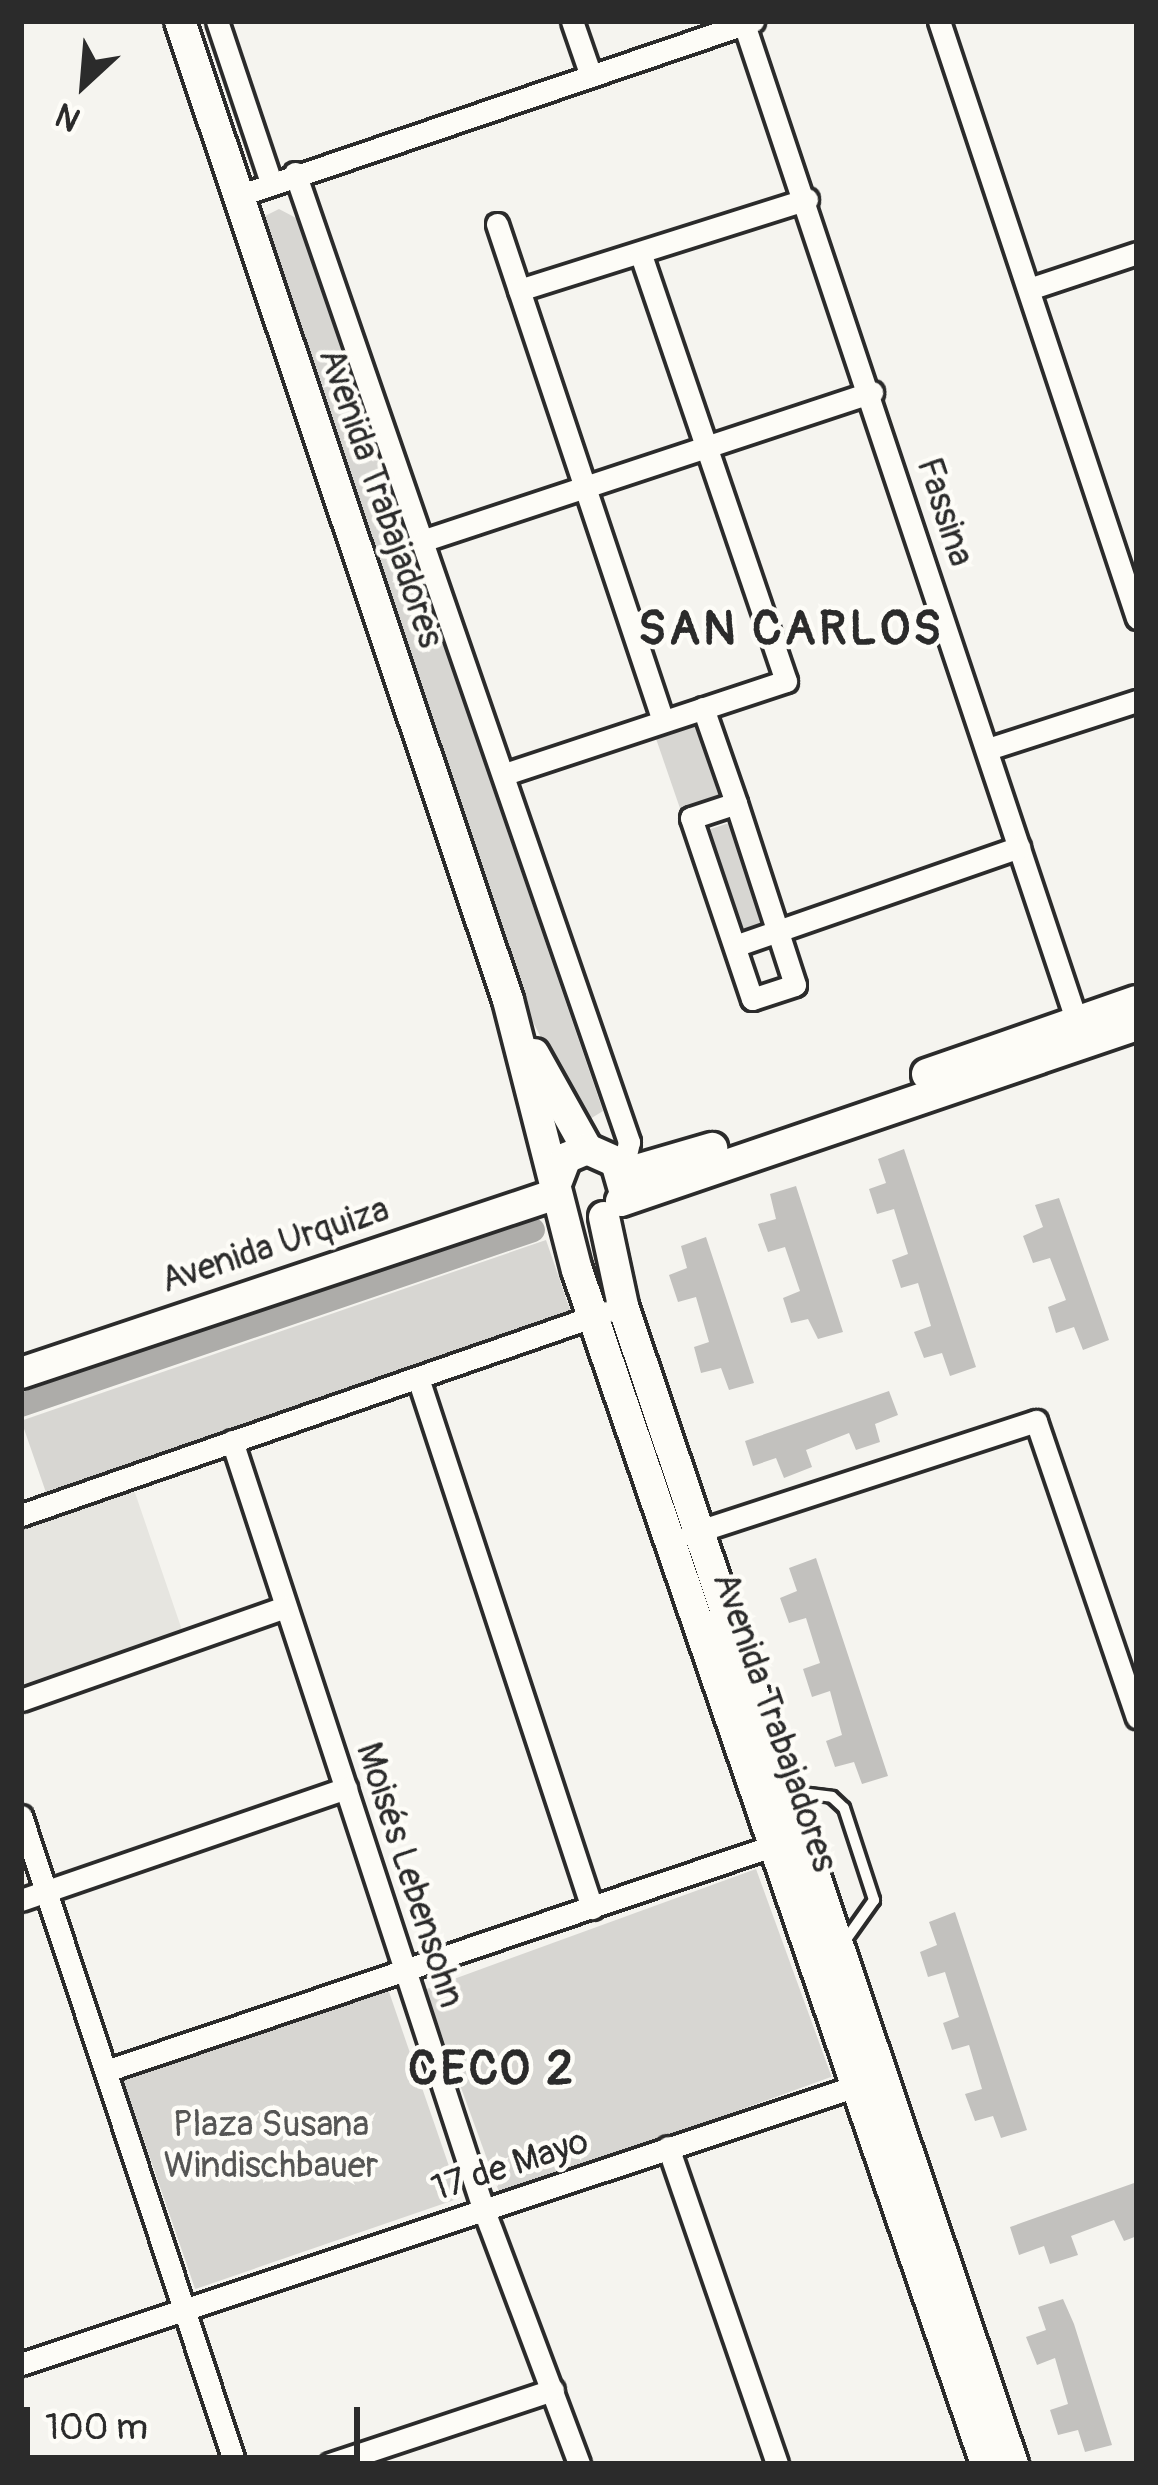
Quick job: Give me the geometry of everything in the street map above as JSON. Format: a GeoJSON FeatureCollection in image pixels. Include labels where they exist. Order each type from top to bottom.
{"type":"FeatureCollection","features":[{"type":"Feature","properties":{"kind":"main road","name":"Avenida Trabajadores"},"geometry":{"type":"LineString","coordinates":[[180,21],[508,1000],[556,1195],[593,1317],[787,1791],[789,1841],[839,1947],[870,2081],[1013,2464]]}},
{"type":"Feature","properties":{"kind":"main road","name":"Avenida Trabajadores"},"geometry":{"type":"LineString","coordinates":[[508,1000],[590,1150]]}},
{"type":"Feature","properties":{"kind":"main road"},"geometry":{"type":"LineString","coordinates":[[617,1191],[590,1150],[559,1167],[556,1195],[583,1220],[617,1191],[1137,1001]]}},
{"type":"Feature","properties":{"kind":"main road"},"geometry":{"type":"LineString","coordinates":[[617,1191],[1137,1025]]}},
{"type":"Feature","properties":{"kind":"main road","name":"Avenida Trabajadores"},"geometry":{"type":"LineString","coordinates":[[617,1191],[623,1306],[685,1535],[870,2081],[986,2464]]}},
{"type":"Feature","properties":{"kind":"main road","name":"Avenida Urquiza"},"geometry":{"type":"LineString","coordinates":[[21,1373],[556,1195]]}},
{"type":"Feature","properties":{"kind":"street"},"geometry":{"type":"LineString","coordinates":[[217,21],[271,182]]}},
{"type":"Feature","properties":{"kind":"street"},"geometry":{"type":"LineString","coordinates":[[572,21],[591,76]]}},
{"type":"Feature","properties":{"kind":"street"},"geometry":{"type":"LineString","coordinates":[[940,21],[1137,618]]}},
{"type":"Feature","properties":{"kind":"street"},"geometry":{"type":"LineString","coordinates":[[238,196],[748,23]]}},
{"type":"Feature","properties":{"kind":"street","name":"Fassina"},"geometry":{"type":"LineString","coordinates":[[748,23],[1077,1022]]}},
{"type":"Feature","properties":{"kind":"street","name":"Avenida Trabajadores"},"geometry":{"type":"LineString","coordinates":[[295,173],[505,773],[610,1103],[628,1142],[617,1191]]}},
{"type":"Feature","properties":{"kind":"street"},"geometry":{"type":"LineString","coordinates":[[519,290],[807,199]]}},
{"type":"Feature","properties":{"kind":"street"},"geometry":{"type":"LineString","coordinates":[[497,224],[663,721]]}},
{"type":"Feature","properties":{"kind":"street"},"geometry":{"type":"LineString","coordinates":[[505,773],[786,681],[640,253]]}},
{"type":"Feature","properties":{"kind":"street"},"geometry":{"type":"LineString","coordinates":[[1029,290],[1137,253]]}},
{"type":"Feature","properties":{"kind":"street"},"geometry":{"type":"LineString","coordinates":[[424,540],[872,392]]}},
{"type":"Feature","properties":{"kind":"street"},"geometry":{"type":"LineString","coordinates":[[988,749],[1137,701]]}},
{"type":"Feature","properties":{"kind":"street"},"geometry":{"type":"LineString","coordinates":[[704,708],[736,803],[795,985],[752,999],[691,818],[736,803]]}},
{"type":"Feature","properties":{"kind":"street"},"geometry":{"type":"LineString","coordinates":[[735,946],[1019,847]]}},
{"type":"Feature","properties":{"kind":"street"},"geometry":{"type":"LineString","coordinates":[[590,1150],[607,1132],[610,1103]]}},
{"type":"Feature","properties":{"kind":"street"},"geometry":{"type":"LineString","coordinates":[[21,1515],[623,1306]]}},
{"type":"Feature","properties":{"kind":"street"},"geometry":{"type":"LineString","coordinates":[[418,1378],[592,1908]]}},
{"type":"Feature","properties":{"kind":"street"},"geometry":{"type":"LineString","coordinates":[[685,1535],[1036,1421],[1137,1718]]}},
{"type":"Feature","properties":{"kind":"street","name":"Moisés Lebensohn"},"geometry":{"type":"LineString","coordinates":[[232,1442],[483,2208],[579,2464]]}},
{"type":"Feature","properties":{"kind":"street"},"geometry":{"type":"LineString","coordinates":[[21,1700],[285,1607]]}},
{"type":"Feature","properties":{"kind":"street"},"geometry":{"type":"LineString","coordinates":[[21,1900],[346,1787]]}},
{"type":"Feature","properties":{"kind":"street"},"geometry":{"type":"LineString","coordinates":[[21,1816],[235,2464]]}},
{"type":"Feature","properties":{"kind":"street"},"geometry":{"type":"LineString","coordinates":[[106,2071],[789,1841]]}},
{"type":"Feature","properties":{"kind":"street","name":"17 de Mayo"},"geometry":{"type":"LineString","coordinates":[[21,2363],[870,2081]]}},
{"type":"Feature","properties":{"kind":"street"},"geometry":{"type":"LineString","coordinates":[[668,2147],[777,2464]]}},
{"type":"Feature","properties":{"kind":"street"},"geometry":{"type":"LineString","coordinates":[[330,2464],[553,2390]]}},
{"type":"Feature","properties":{"kind":"lane"},"geometry":{"type":"LineString","coordinates":[[787,1791],[832,1797],[844,1808],[874,1900],[839,1947]]}},
{"type":"Feature","properties":{"kind":"shaded area"},"geometry":{"type":"Polygon","coordinates":[[[132,1484],[182,1630],[21,1685],[21,1522],[132,1484]]]}},
{"type":"Feature","properties":{"kind":"green space"},"geometry":{"type":"Polygon","coordinates":[[[279,209],[298,219],[603,1111],[585,1122],[521,999],[267,248],[263,217],[279,209]]]}},
{"type":"Feature","properties":{"kind":"green space"},"geometry":{"type":"Polygon","coordinates":[[[695,726],[719,796],[680,809],[656,739],[695,726]]]}},
{"type":"Feature","properties":{"kind":"green space"},"geometry":{"type":"Polygon","coordinates":[[[732,822],[765,925],[741,933],[707,830],[732,822]]]}},
{"type":"Feature","properties":{"kind":"green space"},"geometry":{"type":"Polygon","coordinates":[[[546,1240],[571,1312],[46,1493],[21,1421],[546,1240]]]}},
{"type":"Feature","properties":{"kind":"green space","name":"Plaza Susana Windischbauer"},"geometry":{"type":"Polygon","coordinates":[[[756,1869],[832,2077],[501,2197],[425,1989],[756,1869]]]}},
{"type":"Feature","properties":{"kind":"green space","name":"Plaza Susana Windischbauer"},"geometry":{"type":"Polygon","coordinates":[[[388,1989],[460,2198],[195,2289],[123,2080],[388,1989]]]}},
{"type":"Feature","properties":{"kind":"building"},"geometry":{"type":"Polygon","coordinates":[[[904,1149],[976,1367],[950,1376],[942,1353],[924,1358],[914,1332],[931,1326],[918,1283],[901,1288],[892,1260],[908,1254],[894,1209],[877,1214],[869,1189],[886,1183],[878,1159],[904,1149]]]}},
{"type":"Feature","properties":{"kind":"building"},"geometry":{"type":"Polygon","coordinates":[[[796,1186],[843,1332],[818,1339],[808,1319],[791,1323],[783,1298],[800,1291],[785,1247],[768,1252],[758,1224],[776,1219],[770,1194],[796,1186]]]}},
{"type":"Feature","properties":{"kind":"building"},"geometry":{"type":"Polygon","coordinates":[[[1059,1198],[1109,1340],[1083,1350],[1074,1327],[1056,1333],[1048,1307],[1066,1300],[1050,1258],[1033,1263],[1023,1236],[1043,1227],[1035,1205],[1059,1198]]]}},
{"type":"Feature","properties":{"kind":"building"},"geometry":{"type":"Polygon","coordinates":[[[706,1237],[754,1383],[729,1390],[721,1368],[701,1373],[694,1347],[709,1342],[696,1297],[678,1302],[669,1275],[687,1268],[681,1246],[706,1237]]]}},
{"type":"Feature","properties":{"kind":"building"},"geometry":{"type":"Polygon","coordinates":[[[889,1391],[898,1415],[875,1424],[880,1442],[856,1450],[849,1433],[806,1450],[812,1467],[784,1478],[776,1458],[753,1466],[745,1441],[889,1391]]]}},
{"type":"Feature","properties":{"kind":"building"},"geometry":{"type":"Polygon","coordinates":[[[816,1558],[888,1776],[862,1784],[854,1762],[835,1767],[826,1741],[842,1735],[830,1691],[812,1697],[803,1669],[820,1663],[806,1618],[789,1623],[780,1598],[797,1591],[789,1568],[816,1558]]]}},
{"type":"Feature","properties":{"kind":"building"},"geometry":{"type":"Polygon","coordinates":[[[955,1912],[1027,2130],[1001,2138],[993,2116],[975,2121],[965,2094],[982,2089],[969,2045],[952,2050],[943,2023],[959,2017],[945,1972],[928,1977],[920,1952],[937,1945],[929,1922],[955,1912]]]}},
{"type":"Feature","properties":{"kind":"building"},"geometry":{"type":"Polygon","coordinates":[[[1137,2182],[1137,2236],[1124,2241],[1114,2220],[1071,2236],[1078,2255],[1050,2264],[1044,2246],[1019,2255],[1010,2227],[1137,2182]]]}},
{"type":"Feature","properties":{"kind":"building"},"geometry":{"type":"Polygon","coordinates":[[[1063,2299],[1112,2445],[1085,2452],[1078,2430],[1058,2435],[1050,2410],[1068,2404],[1055,2358],[1037,2365],[1026,2337],[1046,2330],[1038,2307],[1063,2299]]]}},
{"type":"Feature","properties":{"kind":"waterway"},"geometry":{"type":"LineString","coordinates":[[21,1405],[533,1230]]}},
{"type":"Feature","properties":{"kind":"district","name":"SAN CARLOS"},"geometry":{"type":"Point","coordinates":[791,630]}},
{"type":"Feature","properties":{"kind":"district","name":"CECO 2"},"geometry":{"type":"Point","coordinates":[492,2070]}}]}
